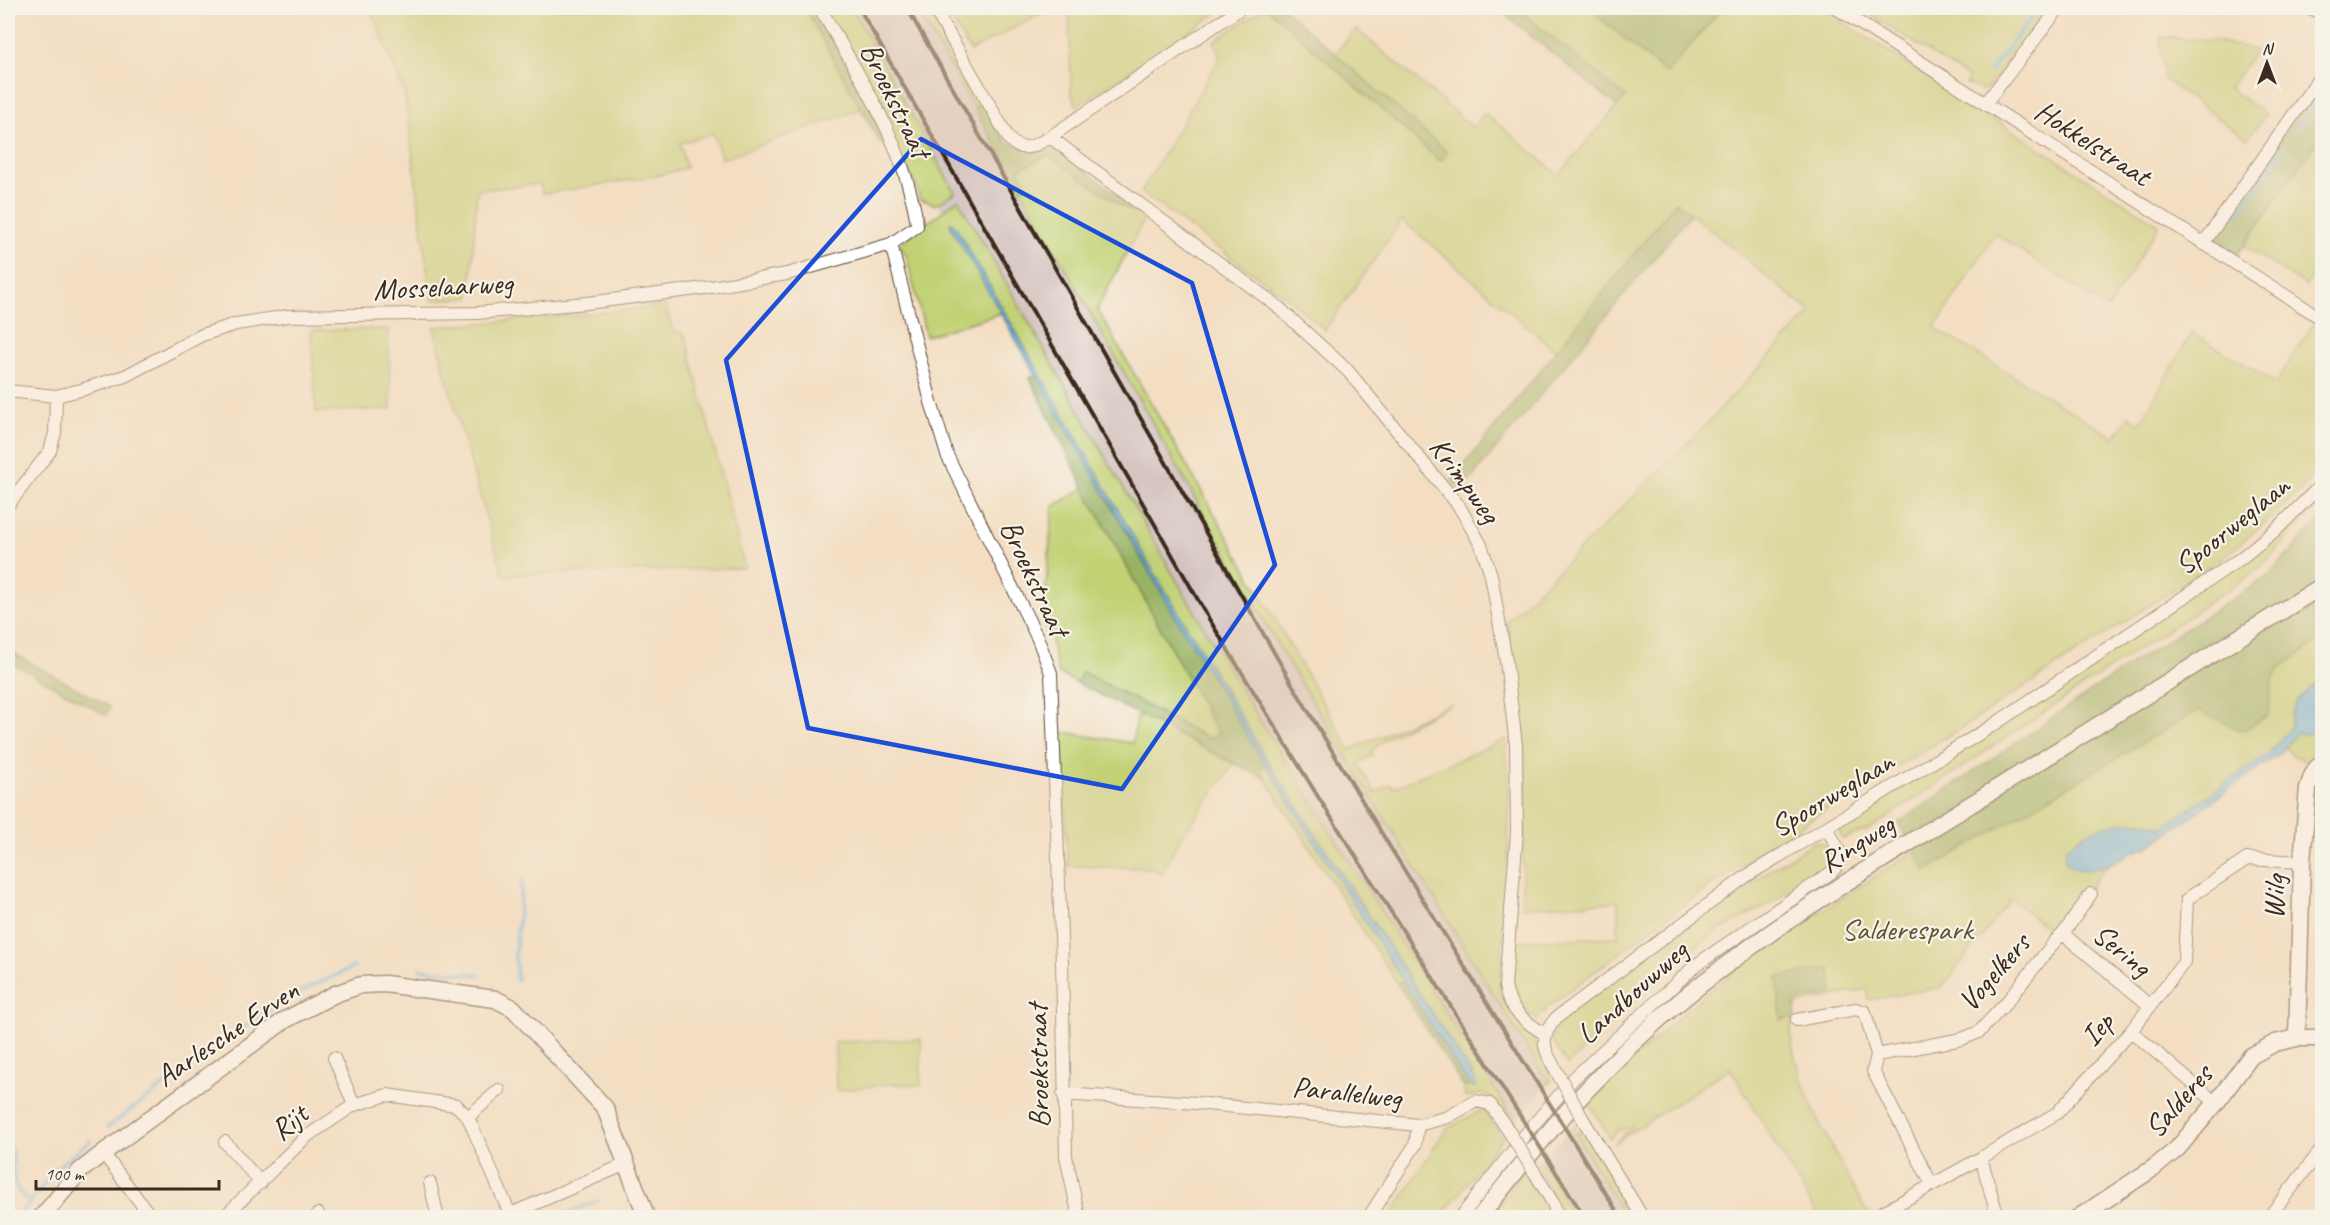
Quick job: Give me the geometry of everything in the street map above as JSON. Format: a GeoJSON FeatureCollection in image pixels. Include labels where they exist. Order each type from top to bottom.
{"type":"FeatureCollection","features":[{"type":"Feature","properties":{"kind":"street","name":"Broekstraat"},"geometry":{"type":"LineString","coordinates":[[820,8],[885,122],[903,168],[916,214],[917,226],[891,244],[931,402],[947,455],[1038,639],[1050,673],[1062,963],[1066,1156],[1079,1218]]}},
{"type":"Feature","properties":{"kind":"street"},"geometry":{"type":"LineString","coordinates":[[934,8],[1014,145],[1024,149],[1035,146],[1050,137],[1241,8]]}},
{"type":"Feature","properties":{"kind":"street","name":"Hokkelstraat"},"geometry":{"type":"LineString","coordinates":[[1836,8],[2322,319]]}},
{"type":"Feature","properties":{"kind":"street"},"geometry":{"type":"LineString","coordinates":[[1985,104],[2058,8]]}},
{"type":"Feature","properties":{"kind":"street"},"geometry":{"type":"LineString","coordinates":[[2310,8],[2322,13]]}},
{"type":"Feature","properties":{"kind":"street"},"geometry":{"type":"LineString","coordinates":[[2203,243],[2322,74]]}},
{"type":"Feature","properties":{"kind":"street","name":"Krimpweg"},"geometry":{"type":"LineString","coordinates":[[1050,137],[1277,306],[1348,371],[1459,506],[1481,545],[1491,575],[1497,608],[1516,745],[1518,832],[1505,986],[1507,998],[1518,1014],[1545,1034]]}},
{"type":"Feature","properties":{"kind":"street","name":"Mosselaarweg"},"geometry":{"type":"LineString","coordinates":[[8,391],[56,396],[125,376],[202,335],[236,324],[288,316],[465,313],[587,303],[705,288],[787,274],[891,244]]}},
{"type":"Feature","properties":{"kind":"street"},"geometry":{"type":"LineString","coordinates":[[8,505],[50,451],[55,433],[56,396]]}},
{"type":"Feature","properties":{"kind":"street","name":"Spoorweglaan"},"geometry":{"type":"LineString","coordinates":[[1545,1034],[1556,1018],[1745,877],[1992,726],[2240,559],[2278,528],[2322,484]]}},
{"type":"Feature","properties":{"kind":"street","name":"Ringweg"},"geometry":{"type":"LineString","coordinates":[[1479,1218],[1515,1171],[1582,1093],[1657,1021],[1709,978],[1796,914],[1855,876],[2322,586]]}},
{"type":"Feature","properties":{"kind":"street","name":"Wilg"},"geometry":{"type":"LineString","coordinates":[[2297,1038],[2302,862],[2308,788],[2314,771],[2322,763]]}},
{"type":"Feature","properties":{"kind":"street","name":"Landbouwweg"},"geometry":{"type":"LineString","coordinates":[[1460,1218],[1523,1137],[1574,1078],[1647,1010],[1696,965],[1832,872],[1841,857],[1837,845],[1826,828]]}},
{"type":"Feature","properties":{"kind":"street","name":"Iep"},"geometry":{"type":"LineString","coordinates":[[1874,1217],[2057,1113],[2131,1031],[2184,962],[2187,899],[2247,859],[2302,862]]}},
{"type":"Feature","properties":{"kind":"street","name":"Vogelkers"},"geometry":{"type":"LineString","coordinates":[[1877,1055],[1962,1039],[1979,1032],[2063,934],[2091,894]]}},
{"type":"Feature","properties":{"kind":"street","name":"Sering"},"geometry":{"type":"LineString","coordinates":[[2063,934],[2150,1005]]}},
{"type":"Feature","properties":{"kind":"street","name":"Aarlesche Erven"},"geometry":{"type":"LineString","coordinates":[[41,1218],[80,1171],[285,1020],[335,994],[361,985],[385,984],[495,999],[513,1008],[605,1108],[647,1218]]}},
{"type":"Feature","properties":{"kind":"street"},"geometry":{"type":"LineString","coordinates":[[1797,1020],[1856,1009],[1865,1012],[1877,1055],[1873,1071],[1932,1185]]}},
{"type":"Feature","properties":{"kind":"street"},"geometry":{"type":"LineString","coordinates":[[2131,1031],[2216,1102]]}},
{"type":"Feature","properties":{"kind":"street"},"geometry":{"type":"LineString","coordinates":[[1545,1034],[1545,1053],[1643,1218]]}},
{"type":"Feature","properties":{"kind":"street","name":"Salderes"},"geometry":{"type":"LineString","coordinates":[[2078,1218],[2156,1167],[2177,1149],[2251,1056],[2276,1043],[2297,1038],[2322,1038]]}},
{"type":"Feature","properties":{"kind":"street","name":"Rijt"},"geometry":{"type":"LineString","coordinates":[[334,1058],[354,1105]]}},
{"type":"Feature","properties":{"kind":"street"},"geometry":{"type":"LineString","coordinates":[[500,1090],[468,1117],[506,1216],[626,1164]]}},
{"type":"Feature","properties":{"kind":"street","name":"Parallelweg"},"geometry":{"type":"LineString","coordinates":[[1063,1094],[1196,1103],[1418,1125],[1448,1117],[1476,1101],[1490,1104],[1553,1203],[1558,1218]]}},
{"type":"Feature","properties":{"kind":"street","name":"Rijt"},"geometry":{"type":"LineString","coordinates":[[223,1218],[306,1137],[354,1105],[387,1095],[456,1105],[468,1117]]}},
{"type":"Feature","properties":{"kind":"street"},"geometry":{"type":"LineString","coordinates":[[1368,1218],[1415,1144],[1418,1125]]}},
{"type":"Feature","properties":{"kind":"street","name":"Rijt"},"geometry":{"type":"LineString","coordinates":[[225,1142],[261,1183]]}},
{"type":"Feature","properties":{"kind":"street"},"geometry":{"type":"LineString","coordinates":[[2268,1218],[2322,1149]]}},
{"type":"Feature","properties":{"kind":"street"},"geometry":{"type":"LineString","coordinates":[[103,1153],[152,1218]]}},
{"type":"Feature","properties":{"kind":"street"},"geometry":{"type":"LineString","coordinates":[[1981,1158],[1998,1218]]}},
{"type":"Feature","properties":{"kind":"street"},"geometry":{"type":"LineString","coordinates":[[430,1183],[438,1218]]}},
{"type":"Feature","properties":{"kind":"highlighted area"},"geometry":{"type":"Polygon","coordinates":[[[921,139],[1192,283],[1275,565],[1122,789],[808,728],[726,360],[921,139]]]}},
{"type":"Feature","properties":{"kind":"shaded area"},"geometry":{"type":"Polygon","coordinates":[[[826,8],[916,8],[1283,654],[1549,1084],[1515,1121],[1484,1073],[1474,1079],[1265,757],[1181,618],[1005,311],[950,225],[826,8]]]}},
{"type":"Feature","properties":{"kind":"shaded area"},"geometry":{"type":"Polygon","coordinates":[[[1574,1124],[1632,1217],[1575,1217],[1541,1161],[1574,1124]]]}},
{"type":"Feature","properties":{"kind":"green space"},"geometry":{"type":"Polygon","coordinates":[[[370,8],[805,8],[861,109],[722,159],[713,133],[680,143],[686,168],[656,176],[542,194],[540,184],[477,190],[470,298],[431,300],[405,95],[370,8]]]}},
{"type":"Feature","properties":{"kind":"green space"},"geometry":{"type":"Polygon","coordinates":[[[805,8],[817,8],[887,139],[880,143],[805,8]]]}},
{"type":"Feature","properties":{"kind":"green space"},"geometry":{"type":"Polygon","coordinates":[[[823,8],[852,8],[955,193],[935,205],[920,200],[916,186],[823,8]]]}},
{"type":"Feature","properties":{"kind":"green space"},"geometry":{"type":"Polygon","coordinates":[[[916,8],[928,8],[983,103],[974,108],[916,8]]]}},
{"type":"Feature","properties":{"kind":"green space"},"geometry":{"type":"Polygon","coordinates":[[[945,8],[1053,8],[970,51],[945,8]]]}},
{"type":"Feature","properties":{"kind":"green space"},"geometry":{"type":"Polygon","coordinates":[[[1069,8],[1224,8],[1077,106],[1071,94],[1069,8]]]}},
{"type":"Feature","properties":{"kind":"green space"},"geometry":{"type":"Polygon","coordinates":[[[1267,8],[1440,160],[1446,152],[1335,54],[1356,29],[1473,127],[1485,113],[1559,175],[1625,97],[1516,8],[1606,8],[1597,15],[1668,72],[1722,8],[1821,8],[2159,225],[2108,309],[1995,233],[1935,328],[2115,438],[2129,416],[2140,423],[2192,333],[2276,383],[2313,324],[2322,330],[2322,467],[2288,503],[2228,554],[1966,725],[1831,806],[1704,890],[1550,1005],[1537,1020],[1526,1012],[1515,995],[1513,976],[1517,941],[1618,937],[1618,902],[1521,907],[1526,793],[1524,735],[1507,621],[1695,436],[1811,312],[1676,202],[1556,351],[1402,220],[1325,330],[1290,300],[1141,192],[1220,58],[1214,41],[1267,8]]]}},
{"type":"Feature","properties":{"kind":"green space"},"geometry":{"type":"Polygon","coordinates":[[[1267,8],[1283,8],[1447,152],[1446,155],[1440,161],[1267,8]]]}},
{"type":"Feature","properties":{"kind":"green space"},"geometry":{"type":"Polygon","coordinates":[[[1497,8],[1516,8],[1626,97],[1618,107],[1497,8]]]}},
{"type":"Feature","properties":{"kind":"green space"},"geometry":{"type":"Polygon","coordinates":[[[1606,8],[1722,8],[1668,72],[1663,71],[1596,15],[1606,8]]]}},
{"type":"Feature","properties":{"kind":"green space"},"geometry":{"type":"Polygon","coordinates":[[[1863,8],[2052,8],[1990,86],[1982,91],[1966,83],[1969,78],[1863,8]]]}},
{"type":"Feature","properties":{"kind":"green space"},"geometry":{"type":"Polygon","coordinates":[[[2160,37],[2216,41],[2256,50],[2229,88],[2266,115],[2247,139],[2164,79],[2160,37]]]}},
{"type":"Feature","properties":{"kind":"green space"},"geometry":{"type":"Polygon","coordinates":[[[2322,79],[2322,134],[2237,255],[2219,244],[2214,236],[2322,79]]]}},
{"type":"Feature","properties":{"kind":"green space"},"geometry":{"type":"Polygon","coordinates":[[[983,103],[1007,143],[1059,151],[1146,216],[1123,207],[1048,155],[1019,169],[1028,186],[1021,188],[974,108],[983,103]]]}},
{"type":"Feature","properties":{"kind":"green space"},"geometry":{"type":"Polygon","coordinates":[[[2322,134],[2322,258],[2306,286],[2244,246],[2322,134]]]}},
{"type":"Feature","properties":{"kind":"green space"},"geometry":{"type":"Polygon","coordinates":[[[1048,155],[1123,207],[1146,216],[1097,309],[1350,750],[1451,704],[1386,738],[1371,752],[1373,755],[1358,764],[1375,793],[1391,784],[1393,788],[1506,739],[1509,789],[1508,872],[1499,992],[1514,1016],[1530,1033],[1552,1080],[1549,1084],[1283,654],[1018,185],[1026,188],[1019,169],[1048,155]]]}},
{"type":"Feature","properties":{"kind":"green space"},"geometry":{"type":"Polygon","coordinates":[[[958,199],[1193,609],[1262,724],[1515,1121],[1511,1127],[1490,1096],[1482,1094],[1465,1097],[1464,1087],[1470,1085],[1473,1076],[1265,757],[1148,562],[954,224],[950,225],[1002,313],[926,336],[906,254],[899,245],[958,199]]]}},
{"type":"Feature","properties":{"kind":"green space"},"geometry":{"type":"Polygon","coordinates":[[[1676,202],[1691,214],[1461,491],[1452,480],[1676,202]]]}},
{"type":"Feature","properties":{"kind":"green space"},"geometry":{"type":"Polygon","coordinates":[[[665,305],[673,330],[682,333],[686,338],[745,568],[503,575],[434,327],[665,305]]]}},
{"type":"Feature","properties":{"kind":"green space"},"geometry":{"type":"Polygon","coordinates":[[[388,329],[391,409],[316,412],[311,330],[388,329]]]}},
{"type":"Feature","properties":{"kind":"green space"},"geometry":{"type":"Polygon","coordinates":[[[1036,374],[1145,565],[1262,759],[1264,765],[1260,770],[1267,780],[1077,683],[1082,672],[1209,739],[1218,734],[1084,488],[1030,378],[1036,374]]]}},
{"type":"Feature","properties":{"kind":"green space"},"geometry":{"type":"Polygon","coordinates":[[[1084,488],[1218,734],[1210,739],[1083,672],[1077,683],[1058,673],[1051,639],[1043,622],[1053,507],[1084,488]]]}},
{"type":"Feature","properties":{"kind":"green space"},"geometry":{"type":"Polygon","coordinates":[[[2322,488],[2322,500],[2260,568],[1868,830],[1842,839],[1839,830],[2163,616],[2322,488]]]}},
{"type":"Feature","properties":{"kind":"green space"},"geometry":{"type":"Polygon","coordinates":[[[2322,518],[2322,640],[2280,667],[2273,679],[2268,715],[2242,731],[2198,710],[1926,871],[1898,823],[2137,660],[2267,577],[2322,518]]]}},
{"type":"Feature","properties":{"kind":"green space","name":"Salderespark"},"geometry":{"type":"Polygon","coordinates":[[[2322,604],[2322,752],[2309,763],[2292,755],[2285,747],[2165,830],[2105,867],[2055,934],[2011,899],[1942,987],[1869,1000],[1867,989],[1797,1004],[1791,1036],[1795,1058],[1810,1102],[1865,1209],[1875,1217],[1819,1217],[1730,1068],[1613,1144],[1633,1126],[1619,1130],[1610,1138],[1588,1102],[1688,1008],[1754,955],[1913,852],[2322,604]]]}},
{"type":"Feature","properties":{"kind":"green space"},"geometry":{"type":"Polygon","coordinates":[[[8,650],[110,707],[106,715],[8,661],[8,650]]]}},
{"type":"Feature","properties":{"kind":"green space"},"geometry":{"type":"Polygon","coordinates":[[[1138,714],[1234,764],[1175,846],[1162,875],[1151,868],[1068,866],[1061,732],[1132,743],[1138,714]]]}},
{"type":"Feature","properties":{"kind":"green space"},"geometry":{"type":"Polygon","coordinates":[[[1262,759],[1405,982],[1397,983],[1260,770],[1264,765],[1262,759]]]}},
{"type":"Feature","properties":{"kind":"green space"},"geometry":{"type":"Polygon","coordinates":[[[1816,841],[1829,846],[1833,855],[1828,865],[1768,905],[1720,929],[1704,940],[1644,992],[1567,1065],[1551,1040],[1555,1028],[1565,1017],[1657,948],[1816,841]]]}},
{"type":"Feature","properties":{"kind":"green space"},"geometry":{"type":"Polygon","coordinates":[[[1830,968],[1833,993],[1794,1001],[1796,1017],[1781,1020],[1777,977],[1830,968]]]}},
{"type":"Feature","properties":{"kind":"green space"},"geometry":{"type":"Polygon","coordinates":[[[1405,982],[1470,1085],[1464,1087],[1397,983],[1405,982]]]}},
{"type":"Feature","properties":{"kind":"green space"},"geometry":{"type":"Polygon","coordinates":[[[921,1039],[921,1085],[889,1084],[836,1091],[835,1042],[921,1039]]]}},
{"type":"Feature","properties":{"kind":"green space"},"geometry":{"type":"Polygon","coordinates":[[[1484,1109],[1502,1138],[1441,1217],[1390,1217],[1446,1129],[1484,1109]]]}},
{"type":"Feature","properties":{"kind":"green space"},"geometry":{"type":"Polygon","coordinates":[[[1584,1131],[1634,1217],[1625,1217],[1576,1134],[1584,1131]]]}},
{"type":"Feature","properties":{"kind":"green space"},"geometry":{"type":"Polygon","coordinates":[[[1541,1161],[1575,1217],[1562,1217],[1537,1166],[1541,1161]]]}},
{"type":"Feature","properties":{"kind":"green space"},"geometry":{"type":"Polygon","coordinates":[[[1524,1170],[1546,1203],[1548,1208],[1546,1217],[1488,1218],[1524,1170]]]}},
{"type":"Feature","properties":{"kind":"water"},"geometry":{"type":"Polygon","coordinates":[[[951,222],[1148,562],[1265,757],[1473,1076],[1476,1084],[1474,1087],[1468,1084],[1262,759],[1177,619],[951,227],[951,222]]]}},
{"type":"Feature","properties":{"kind":"water"},"geometry":{"type":"Polygon","coordinates":[[[2322,681],[2322,729],[2313,733],[2297,733],[2279,754],[2148,847],[2095,869],[2074,868],[2065,861],[2066,848],[2087,833],[2099,828],[2124,822],[2163,827],[2269,753],[2291,726],[2296,702],[2322,681]]]}},
{"type":"Feature","properties":{"kind":"waterway"},"geometry":{"type":"LineString","coordinates":[[1989,72],[2039,8]]}},
{"type":"Feature","properties":{"kind":"waterway"},"geometry":{"type":"LineString","coordinates":[[2299,127],[2322,94]]}},
{"type":"Feature","properties":{"kind":"waterway"},"geometry":{"type":"LineString","coordinates":[[2237,215],[2282,151]]}},
{"type":"Feature","properties":{"kind":"waterway"},"geometry":{"type":"LineString","coordinates":[[517,980],[515,955],[522,881]]}},
{"type":"Feature","properties":{"kind":"waterway"},"geometry":{"type":"LineString","coordinates":[[180,1073],[284,999],[354,967]]}},
{"type":"Feature","properties":{"kind":"waterway"},"geometry":{"type":"LineString","coordinates":[[420,969],[479,975]]}},
{"type":"Feature","properties":{"kind":"waterway"},"geometry":{"type":"LineString","coordinates":[[108,1127],[169,1082]]}},
{"type":"Feature","properties":{"kind":"waterway"},"geometry":{"type":"LineString","coordinates":[[17,1218],[61,1164],[90,1141]]}},
{"type":"Feature","properties":{"kind":"waterway"},"geometry":{"type":"LineString","coordinates":[[8,1144],[12,1152],[16,1186],[30,1203]]}},
{"type":"Feature","properties":{"kind":"waterway"},"geometry":{"type":"LineString","coordinates":[[554,1218],[598,1201]]}},
{"type":"Feature","properties":{"kind":"railway"},"geometry":{"type":"LineString","coordinates":[[859,8],[1209,619],[1317,795],[1585,1218]]}},
{"type":"Feature","properties":{"kind":"railway"},"geometry":{"type":"LineString","coordinates":[[907,8],[1292,684],[1390,847],[1621,1218]]}}]}
